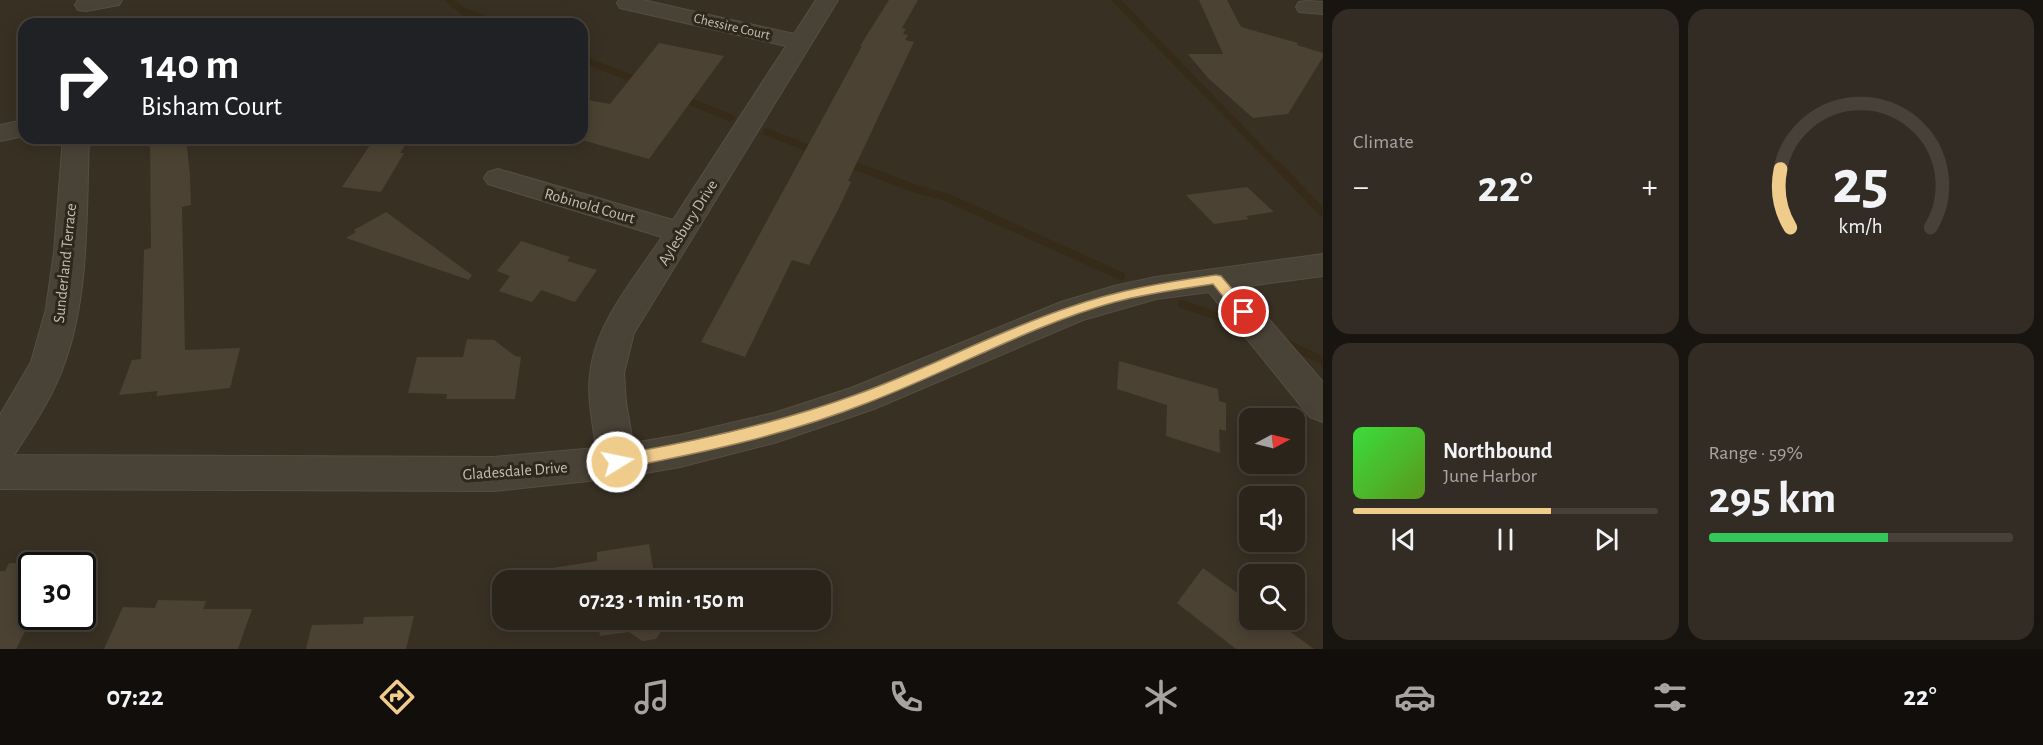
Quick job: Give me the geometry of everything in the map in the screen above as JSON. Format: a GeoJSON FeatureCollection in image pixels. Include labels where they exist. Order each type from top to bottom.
{"type":"FeatureCollection","features":[{"type":"Feature","properties":{"kind":"street"},"geometry":{"type":"LineString","coordinates":[[86,10],[111,0]]}},
{"type":"Feature","properties":{"kind":"street","name":"Aylesbury Drive"},"geometry":{"type":"LineString","coordinates":[[617,462],[608,403],[607,373],[618,331],[827,0]]}},
{"type":"Feature","properties":{"kind":"street","name":"Chessire Court"},"geometry":{"type":"LineString","coordinates":[[628,3],[800,42]]}},
{"type":"Feature","properties":{"kind":"street"},"geometry":{"type":"LineString","coordinates":[[0,133],[18,129]]}},
{"type":"Feature","properties":{"kind":"street","name":"Sunderland Terrace"},"geometry":{"type":"LineString","coordinates":[[0,446],[47,364],[54,343],[64,284],[76,144]]}},
{"type":"Feature","properties":{"kind":"street","name":"Robinold Court"},"geometry":{"type":"LineString","coordinates":[[498,178],[681,232]]}},
{"type":"Feature","properties":{"kind":"street","name":"Gladesdale Drive"},"geometry":{"type":"LineString","coordinates":[[0,472],[493,474],[617,462],[680,451],[774,429],[861,399],[1072,311],[1156,288],[1323,265]]}},
{"type":"Feature","properties":{"kind":"street"},"geometry":{"type":"LineString","coordinates":[[1216,279],[1323,407]]}},
{"type":"Feature","properties":{"kind":"building"},"geometry":{"type":"Polygon","coordinates":[[[889,0],[918,0],[902,28],[906,29],[903,34],[908,35],[905,40],[914,42],[848,181],[851,182],[839,208],[809,265],[792,260],[745,357],[701,342],[862,46],[860,46],[889,0]]]}},
{"type":"Feature","properties":{"kind":"building"},"geometry":{"type":"Polygon","coordinates":[[[1199,0],[1227,0],[1241,27],[1298,43],[1297,45],[1323,53],[1323,57],[1288,114],[1253,118],[1208,78],[1188,54],[1223,54],[1199,0]]]}},
{"type":"Feature","properties":{"kind":"building"},"geometry":{"type":"Polygon","coordinates":[[[659,43],[724,56],[649,159],[588,142],[588,100],[610,104],[659,43]]]}},
{"type":"Feature","properties":{"kind":"building"},"geometry":{"type":"Polygon","coordinates":[[[150,144],[187,144],[191,205],[182,207],[185,350],[240,348],[230,388],[156,396],[158,391],[119,395],[132,360],[141,359],[144,250],[151,248],[150,144]]]}},
{"type":"Feature","properties":{"kind":"building"},"geometry":{"type":"Polygon","coordinates":[[[371,144],[406,144],[400,153],[404,153],[381,192],[342,187],[371,144]]]}},
{"type":"Feature","properties":{"kind":"building"},"geometry":{"type":"Polygon","coordinates":[[[1247,187],[1274,212],[1246,216],[1249,219],[1214,224],[1186,195],[1247,187]]]}},
{"type":"Feature","properties":{"kind":"building"},"geometry":{"type":"Polygon","coordinates":[[[386,212],[472,275],[469,280],[346,238],[356,232],[354,230],[386,212]]]}},
{"type":"Feature","properties":{"kind":"building"},"geometry":{"type":"Polygon","coordinates":[[[521,241],[570,257],[567,261],[597,270],[575,302],[541,290],[532,302],[499,291],[510,276],[497,271],[521,241]]]}},
{"type":"Feature","properties":{"kind":"building"},"geometry":{"type":"Polygon","coordinates":[[[467,339],[494,340],[515,356],[521,357],[515,399],[446,399],[447,394],[408,393],[417,357],[463,357],[467,339]]]}},
{"type":"Feature","properties":{"kind":"building"},"geometry":{"type":"Polygon","coordinates":[[[1119,361],[1218,389],[1219,401],[1226,403],[1226,431],[1219,429],[1220,453],[1166,436],[1167,405],[1117,389],[1119,361]]]}},
{"type":"Feature","properties":{"kind":"building"},"geometry":{"type":"Polygon","coordinates":[[[649,544],[653,570],[552,570],[552,568],[597,561],[597,552],[649,544]]]}},
{"type":"Feature","properties":{"kind":"building"},"geometry":{"type":"Polygon","coordinates":[[[9,563],[18,563],[18,630],[26,630],[16,649],[0,649],[0,571],[5,571],[9,563]]]}},
{"type":"Feature","properties":{"kind":"building"},"geometry":{"type":"Polygon","coordinates":[[[1203,568],[1239,594],[1239,630],[1288,630],[1314,649],[1236,649],[1177,603],[1203,568]]]}},
{"type":"Feature","properties":{"kind":"building"},"geometry":{"type":"Polygon","coordinates":[[[158,600],[206,601],[203,609],[252,609],[238,649],[104,649],[123,607],[155,608],[158,600]]]}},
{"type":"Feature","properties":{"kind":"building"},"geometry":{"type":"Polygon","coordinates":[[[414,616],[406,649],[306,649],[312,625],[363,624],[364,617],[414,616]]]}},
{"type":"Feature","properties":{"kind":"building"},"geometry":{"type":"Polygon","coordinates":[[[599,630],[662,630],[656,639],[642,641],[629,632],[600,636],[599,630]]]}},
{"type":"Feature","properties":{"kind":"waterway"},"geometry":{"type":"LineString","coordinates":[[449,0],[463,11],[480,18]]}},
{"type":"Feature","properties":{"kind":"waterway"},"geometry":{"type":"LineString","coordinates":[[1116,0],[1278,167]]}},
{"type":"Feature","properties":{"kind":"waterway"},"geometry":{"type":"LineString","coordinates":[[588,61],[641,82]]}},
{"type":"Feature","properties":{"kind":"waterway"},"geometry":{"type":"LineString","coordinates":[[679,97],[731,118]]}},
{"type":"Feature","properties":{"kind":"waterway"},"geometry":{"type":"LineString","coordinates":[[767,132],[818,152]]}},
{"type":"Feature","properties":{"kind":"waterway"},"geometry":{"type":"LineString","coordinates":[[845,162],[857,167]]}},
{"type":"Feature","properties":{"kind":"waterway"},"geometry":{"type":"LineString","coordinates":[[853,165],[916,189],[946,197],[1121,276]]}},
{"type":"Feature","properties":{"kind":"waterway"},"geometry":{"type":"LineString","coordinates":[[1277,165],[1323,213]]}},
{"type":"Feature","properties":{"kind":"waterway"},"geometry":{"type":"LineString","coordinates":[[1182,304],[1225,319]]}},
{"type":"Feature","properties":{"kind":"waterway"},"geometry":{"type":"LineString","coordinates":[[1283,341],[1323,361]]}},
{"type":"Feature","properties":{"kind":"route"},"geometry":{"type":"LineString","coordinates":[[617,462],[680,451],[774,429],[861,399],[1072,311],[1114,298],[1156,288],[1216,279],[1244,312]]}}]}
